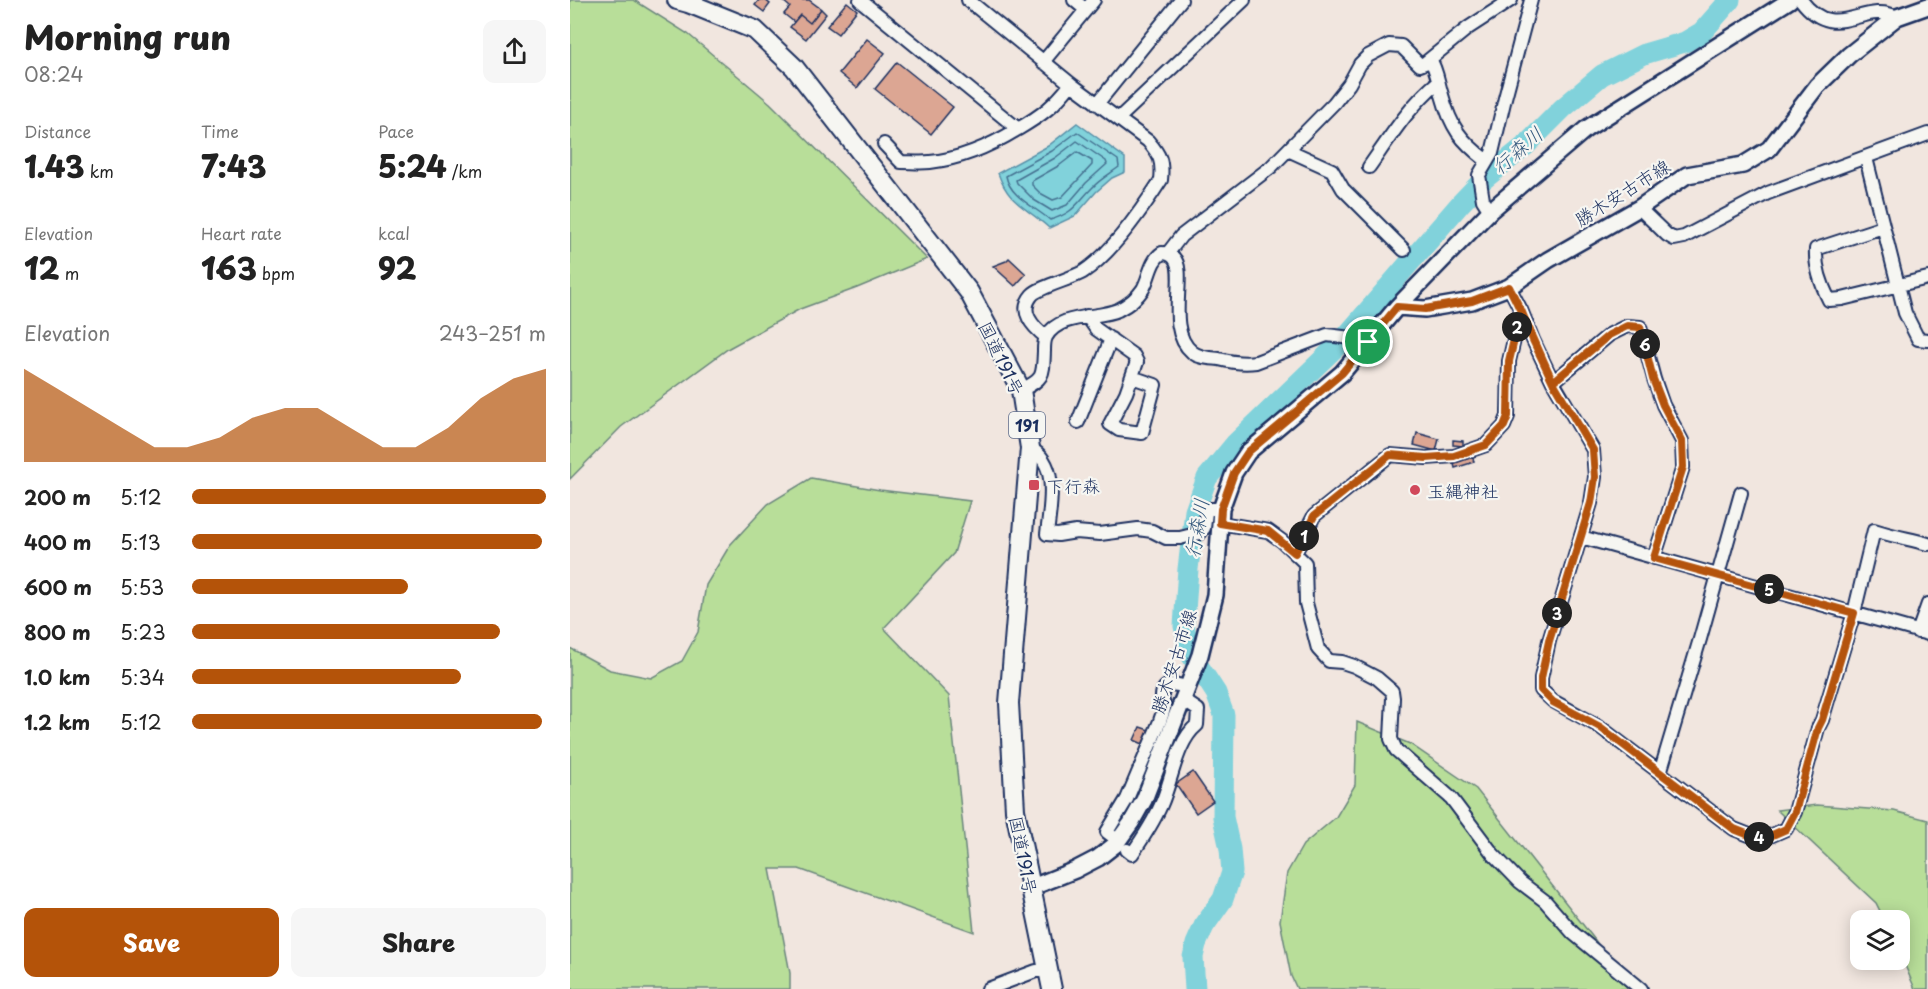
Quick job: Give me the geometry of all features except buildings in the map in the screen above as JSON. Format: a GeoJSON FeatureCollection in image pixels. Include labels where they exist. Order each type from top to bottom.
{"type":"FeatureCollection","features":[{"type":"Feature","properties":{"kind":"highway","name":"国道191号"},"geometry":{"type":"LineString","coordinates":[[676,0],[755,30],[794,68],[969,292],[1021,390],[1030,448],[1008,703],[1015,810],[1050,980]]}},
{"type":"Feature","properties":{"kind":"main road","name":"勝木安古市線"},"geometry":{"type":"LineString","coordinates":[[1030,888],[1098,858],[1116,844],[1131,824],[1144,800],[1200,655],[1215,595],[1220,516],[1234,473],[1248,452],[1342,373],[1397,307],[1490,211],[1586,129],[1790,0]]}},
{"type":"Feature","properties":{"kind":"main road","name":"勝木安古市線"},"geometry":{"type":"LineString","coordinates":[[1397,307],[1425,309],[1472,301],[1509,287],[1548,260],[1639,208],[1687,176],[1743,165],[1769,149],[1817,86],[1849,55],[1897,17],[1928,6]]}},
{"type":"Feature","properties":{"kind":"street"},"geometry":{"type":"LineString","coordinates":[[860,0],[1018,129]]}},
{"type":"Feature","properties":{"kind":"street"},"geometry":{"type":"LineString","coordinates":[[968,0],[1071,84],[1148,141],[1157,152],[1162,165],[1161,180],[1104,254],[1083,272],[1040,289],[1032,295],[1027,305],[1028,317],[1035,329],[1046,337]]}},
{"type":"Feature","properties":{"kind":"street"},"geometry":{"type":"LineString","coordinates":[[1044,62],[1090,5],[1074,0]]}},
{"type":"Feature","properties":{"kind":"street"},"geometry":{"type":"LineString","coordinates":[[1097,104],[1181,0]]}},
{"type":"Feature","properties":{"kind":"street"},"geometry":{"type":"LineString","coordinates":[[1118,119],[1244,0]]}},
{"type":"Feature","properties":{"kind":"street"},"geometry":{"type":"LineString","coordinates":[[1168,253],[1181,236],[1271,167],[1334,104],[1360,64],[1368,56],[1389,45],[1401,46],[1420,64],[1430,59],[1468,28],[1511,0]]}},
{"type":"Feature","properties":{"kind":"street"},"geometry":{"type":"LineString","coordinates":[[1490,211],[1483,197],[1479,177],[1492,153],[1531,0]]}},
{"type":"Feature","properties":{"kind":"street"},"geometry":{"type":"LineString","coordinates":[[1801,0],[1812,11],[1823,16],[1837,16],[1867,2],[1890,8],[1897,17]]}},
{"type":"Feature","properties":{"kind":"street"},"geometry":{"type":"LineString","coordinates":[[1430,59],[1456,130],[1467,145],[1487,161]]}},
{"type":"Feature","properties":{"kind":"street"},"geometry":{"type":"LineString","coordinates":[[1369,167],[1401,122],[1426,92],[1438,82]]}},
{"type":"Feature","properties":{"kind":"street"},"geometry":{"type":"LineString","coordinates":[[884,144],[901,162],[930,162],[963,154],[996,142],[1043,114],[1071,84]]}},
{"type":"Feature","properties":{"kind":"street"},"geometry":{"type":"LineString","coordinates":[[1639,208],[1667,235],[1674,239],[1684,237],[1768,193],[1928,134]]}},
{"type":"Feature","properties":{"kind":"street"},"geometry":{"type":"LineString","coordinates":[[1288,150],[1332,170],[1343,189],[1404,250]]}},
{"type":"Feature","properties":{"kind":"street"},"geometry":{"type":"LineString","coordinates":[[1866,158],[1905,313],[1918,339],[1928,340]]}},
{"type":"Feature","properties":{"kind":"street"},"geometry":{"type":"LineString","coordinates":[[1883,227],[1816,249],[1815,262],[1829,300],[1928,278]]}},
{"type":"Feature","properties":{"kind":"street"},"geometry":{"type":"LineString","coordinates":[[1021,390],[1042,377],[1046,337],[1057,327],[1074,318],[1116,311],[1132,302],[1143,289],[1156,257],[1162,253],[1168,253],[1175,259],[1179,271],[1177,310],[1179,329],[1185,344],[1200,356],[1243,364],[1256,362],[1327,334],[1368,342]]}},
{"type":"Feature","properties":{"kind":"street"},"geometry":{"type":"LineString","coordinates":[[1509,287],[1553,382],[1593,450],[1595,477],[1591,503],[1549,641],[1541,678],[1541,690],[1553,702],[1600,727],[1734,829],[1757,838],[1770,836],[1786,829],[1795,812],[1818,728],[1854,613],[1874,530],[1928,544]]}},
{"type":"Feature","properties":{"kind":"street"},"geometry":{"type":"LineString","coordinates":[[1295,553],[1314,516],[1390,455],[1426,458],[1454,456],[1486,445],[1504,426],[1508,416],[1509,361],[1521,310]]}},
{"type":"Feature","properties":{"kind":"street"},"geometry":{"type":"LineString","coordinates":[[1087,316],[1096,329],[1134,356],[1137,362],[1110,424],[1119,430],[1142,433],[1155,385],[1132,377]]}},
{"type":"Feature","properties":{"kind":"street"},"geometry":{"type":"LineString","coordinates":[[1553,382],[1609,335],[1627,326],[1640,327],[1653,379],[1663,405],[1682,441],[1683,467],[1654,558]]}},
{"type":"Feature","properties":{"kind":"street"},"geometry":{"type":"LineString","coordinates":[[1078,422],[1111,339]]}},
{"type":"Feature","properties":{"kind":"street"},"geometry":{"type":"LineString","coordinates":[[1030,448],[1040,453],[1049,474],[1052,491],[1047,534],[1076,532],[1100,534],[1138,529],[1152,531],[1166,538],[1180,538],[1200,533],[1204,528],[1206,512],[1209,509],[1220,516],[1268,531],[1295,553],[1305,563],[1306,603],[1318,650],[1329,661],[1354,666],[1377,678],[1392,691],[1391,739],[1396,750],[1451,798],[1487,846],[1520,882],[1545,901],[1573,933],[1641,989]]}},
{"type":"Feature","properties":{"kind":"street"},"geometry":{"type":"LineString","coordinates":[[1660,773],[1741,493]]}},
{"type":"Feature","properties":{"kind":"street"},"geometry":{"type":"LineString","coordinates":[[1581,537],[1923,633],[1928,604]]}},
{"type":"Feature","properties":{"kind":"street"},"geometry":{"type":"LineString","coordinates":[[1111,836],[1107,832],[1127,799],[1160,721],[1164,708],[1161,695],[1169,684],[1176,683],[1187,691],[1198,710],[1197,724],[1185,737],[1162,803],[1150,828],[1132,854],[1127,850]]}},
{"type":"Feature","properties":{"kind":"street"},"geometry":{"type":"LineString","coordinates":[[988,989],[1036,971],[1050,980]]}},
{"type":"Feature","properties":{"kind":"green space"},"geometry":{"type":"Polygon","coordinates":[[[570,0],[634,0],[688,34],[770,103],[927,259],[800,309],[729,348],[621,427],[570,479],[570,0]]]}},
{"type":"Feature","properties":{"kind":"green space"},"geometry":{"type":"Polygon","coordinates":[[[811,478],[880,490],[970,501],[954,553],[884,628],[949,696],[974,932],[799,869],[770,869],[790,973],[790,989],[570,989],[570,648],[610,670],[651,678],[682,661],[698,632],[706,585],[730,545],[768,504],[811,478]]]}},
{"type":"Feature","properties":{"kind":"green space"},"geometry":{"type":"Polygon","coordinates":[[[1357,722],[1410,744],[1476,789],[1595,940],[1628,989],[1297,989],[1291,976],[1280,921],[1287,873],[1303,845],[1336,817],[1355,785],[1357,722]]]}},
{"type":"Feature","properties":{"kind":"green space"},"geometry":{"type":"Polygon","coordinates":[[[1817,805],[1894,811],[1928,820],[1928,989],[1915,989],[1907,970],[1910,970],[1910,910],[1880,910],[1876,903],[1777,810],[1817,805]]]}},
{"type":"Feature","properties":{"kind":"water"},"geometry":{"type":"Polygon","coordinates":[[[1077,123],[1125,158],[1125,172],[1112,178],[1096,192],[1075,216],[1049,228],[1013,199],[1002,184],[998,173],[1048,146],[1077,123]]]}},
{"type":"Feature","properties":{"kind":"waterway","name":"行森川"},"geometry":{"type":"LineString","coordinates":[[1195,989],[1193,957],[1196,944],[1204,926],[1223,899],[1232,872],[1223,817],[1224,715],[1216,693],[1190,653],[1184,626],[1195,511],[1207,478],[1236,443],[1342,341],[1484,179],[1525,146],[1563,108],[1602,75],[1644,54],[1685,42],[1702,32],[1730,0]]}},
{"type":"Feature","properties":{"kind":"place","name":"下行森"},"geometry":{"type":"Point","coordinates":[1034,485]}},
{"type":"Feature","properties":{"kind":"place","name":"玉縄神社"},"geometry":{"type":"Point","coordinates":[1415,490]}},
{"type":"Feature","properties":{"kind":"route"},"geometry":{"type":"LineString","coordinates":[[1368,342],[1342,373],[1248,452],[1234,473],[1221,509],[1220,523],[1268,531],[1295,553],[1314,516],[1390,455],[1426,458],[1454,456],[1486,445],[1504,426],[1508,416],[1509,361],[1521,310],[1553,382],[1593,450],[1595,477],[1591,503],[1549,641],[1541,678],[1541,690],[1553,702],[1600,727],[1734,829],[1757,838],[1770,836],[1786,829],[1795,812],[1818,728],[1854,613],[1654,558],[1683,467],[1682,441],[1663,405],[1653,379],[1640,327],[1627,326],[1609,335],[1553,382],[1533,340],[1521,310],[1509,287],[1472,301],[1425,309],[1397,307],[1368,342]]}}]}
